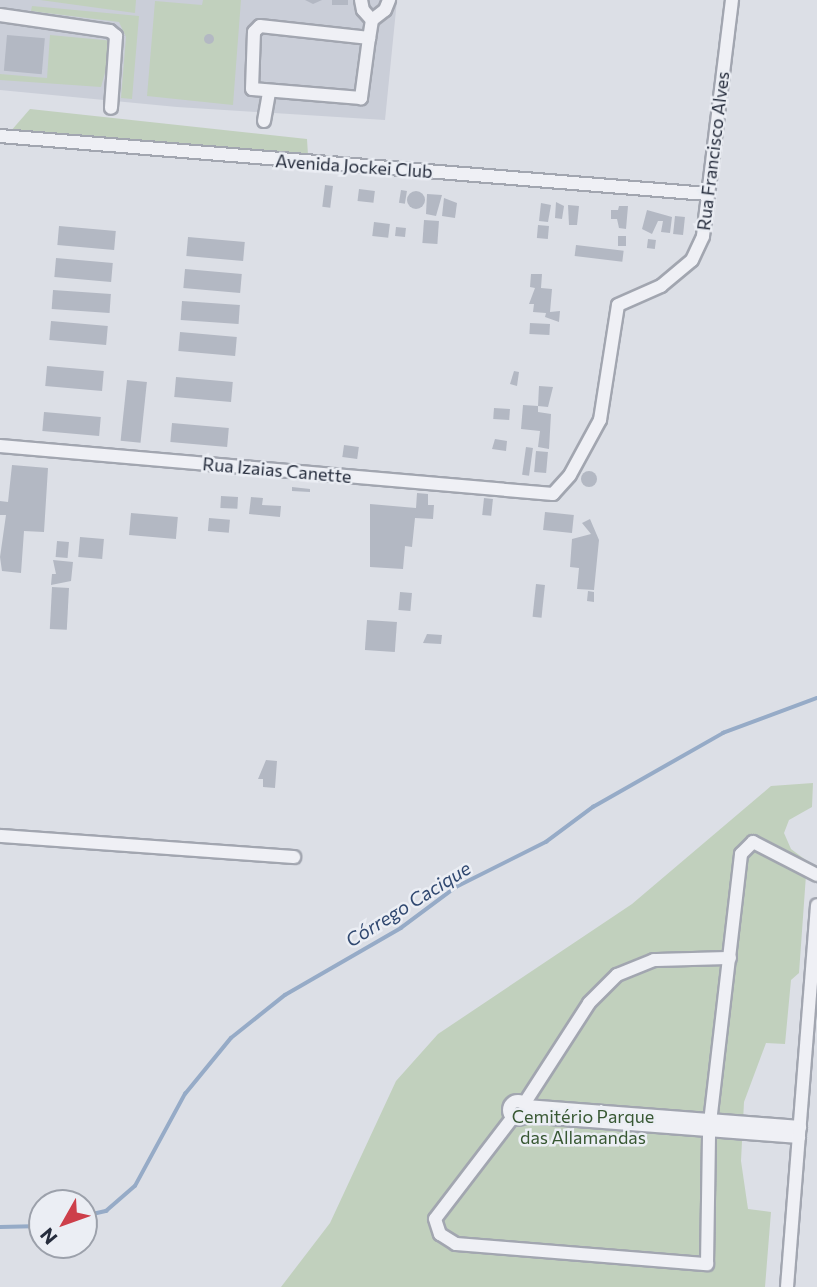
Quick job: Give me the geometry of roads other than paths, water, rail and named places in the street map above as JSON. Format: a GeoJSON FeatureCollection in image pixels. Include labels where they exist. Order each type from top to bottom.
{"type":"FeatureCollection","features":[{"type":"Feature","properties":{"kind":"street"},"geometry":{"type":"LineString","coordinates":[[361,0],[362,10],[372,20]]}},
{"type":"Feature","properties":{"kind":"street"},"geometry":{"type":"LineString","coordinates":[[369,38],[260,26],[254,33],[250,86],[269,93],[361,99],[372,20],[385,10],[389,0]]}},
{"type":"Feature","properties":{"kind":"street","name":"Rua Francisco Alves"},"geometry":{"type":"LineString","coordinates":[[553,494],[570,475],[600,420],[618,305],[661,286],[692,260],[703,236],[732,0]]}},
{"type":"Feature","properties":{"kind":"street"},"geometry":{"type":"LineString","coordinates":[[0,15],[110,31],[117,36],[111,108]]}},
{"type":"Feature","properties":{"kind":"street"},"geometry":{"type":"LineString","coordinates":[[264,121],[269,93]]}},
{"type":"Feature","properties":{"kind":"street","name":"Avenida Jockei Club"},"geometry":{"type":"LineString","coordinates":[[0,136],[707,194]]}},
{"type":"Feature","properties":{"kind":"street","name":"Rua Izaias Canette"},"geometry":{"type":"LineString","coordinates":[[0,446],[553,494]]}},
{"type":"Feature","properties":{"kind":"street"},"geometry":{"type":"LineString","coordinates":[[0,836],[294,857]]}},
{"type":"Feature","properties":{"kind":"street"},"geometry":{"type":"LineString","coordinates":[[730,958],[654,960],[617,975],[590,1003],[522,1111],[435,1219],[440,1234],[456,1244],[707,1264],[710,1125],[730,958],[741,854],[747,845],[753,842],[775,850],[817,875]]}},
{"type":"Feature","properties":{"kind":"street"},"geometry":{"type":"LineString","coordinates":[[787,1287],[814,983],[817,905]]}},
{"type":"Feature","properties":{"kind":"street"},"geometry":{"type":"LineString","coordinates":[[522,1111],[799,1132]]}},
{"type":"Feature","properties":{"kind":"waterway","name":"Córrego Cacique"},"geometry":{"type":"LineString","coordinates":[[98,1213],[106,1211],[135,1186],[185,1094],[231,1038],[285,995],[401,928],[456,887],[546,842],[593,807],[723,733],[817,698]]}},
{"type":"Feature","properties":{"kind":"waterway","name":"Córrego Cacique"},"geometry":{"type":"LineString","coordinates":[[0,1227],[28,1226]]}},
{"type":"Feature","properties":{"kind":"park label","name":"Cemitério Parque das Allamandas"},"geometry":{"type":"Point","coordinates":[583,1127]}}]}
